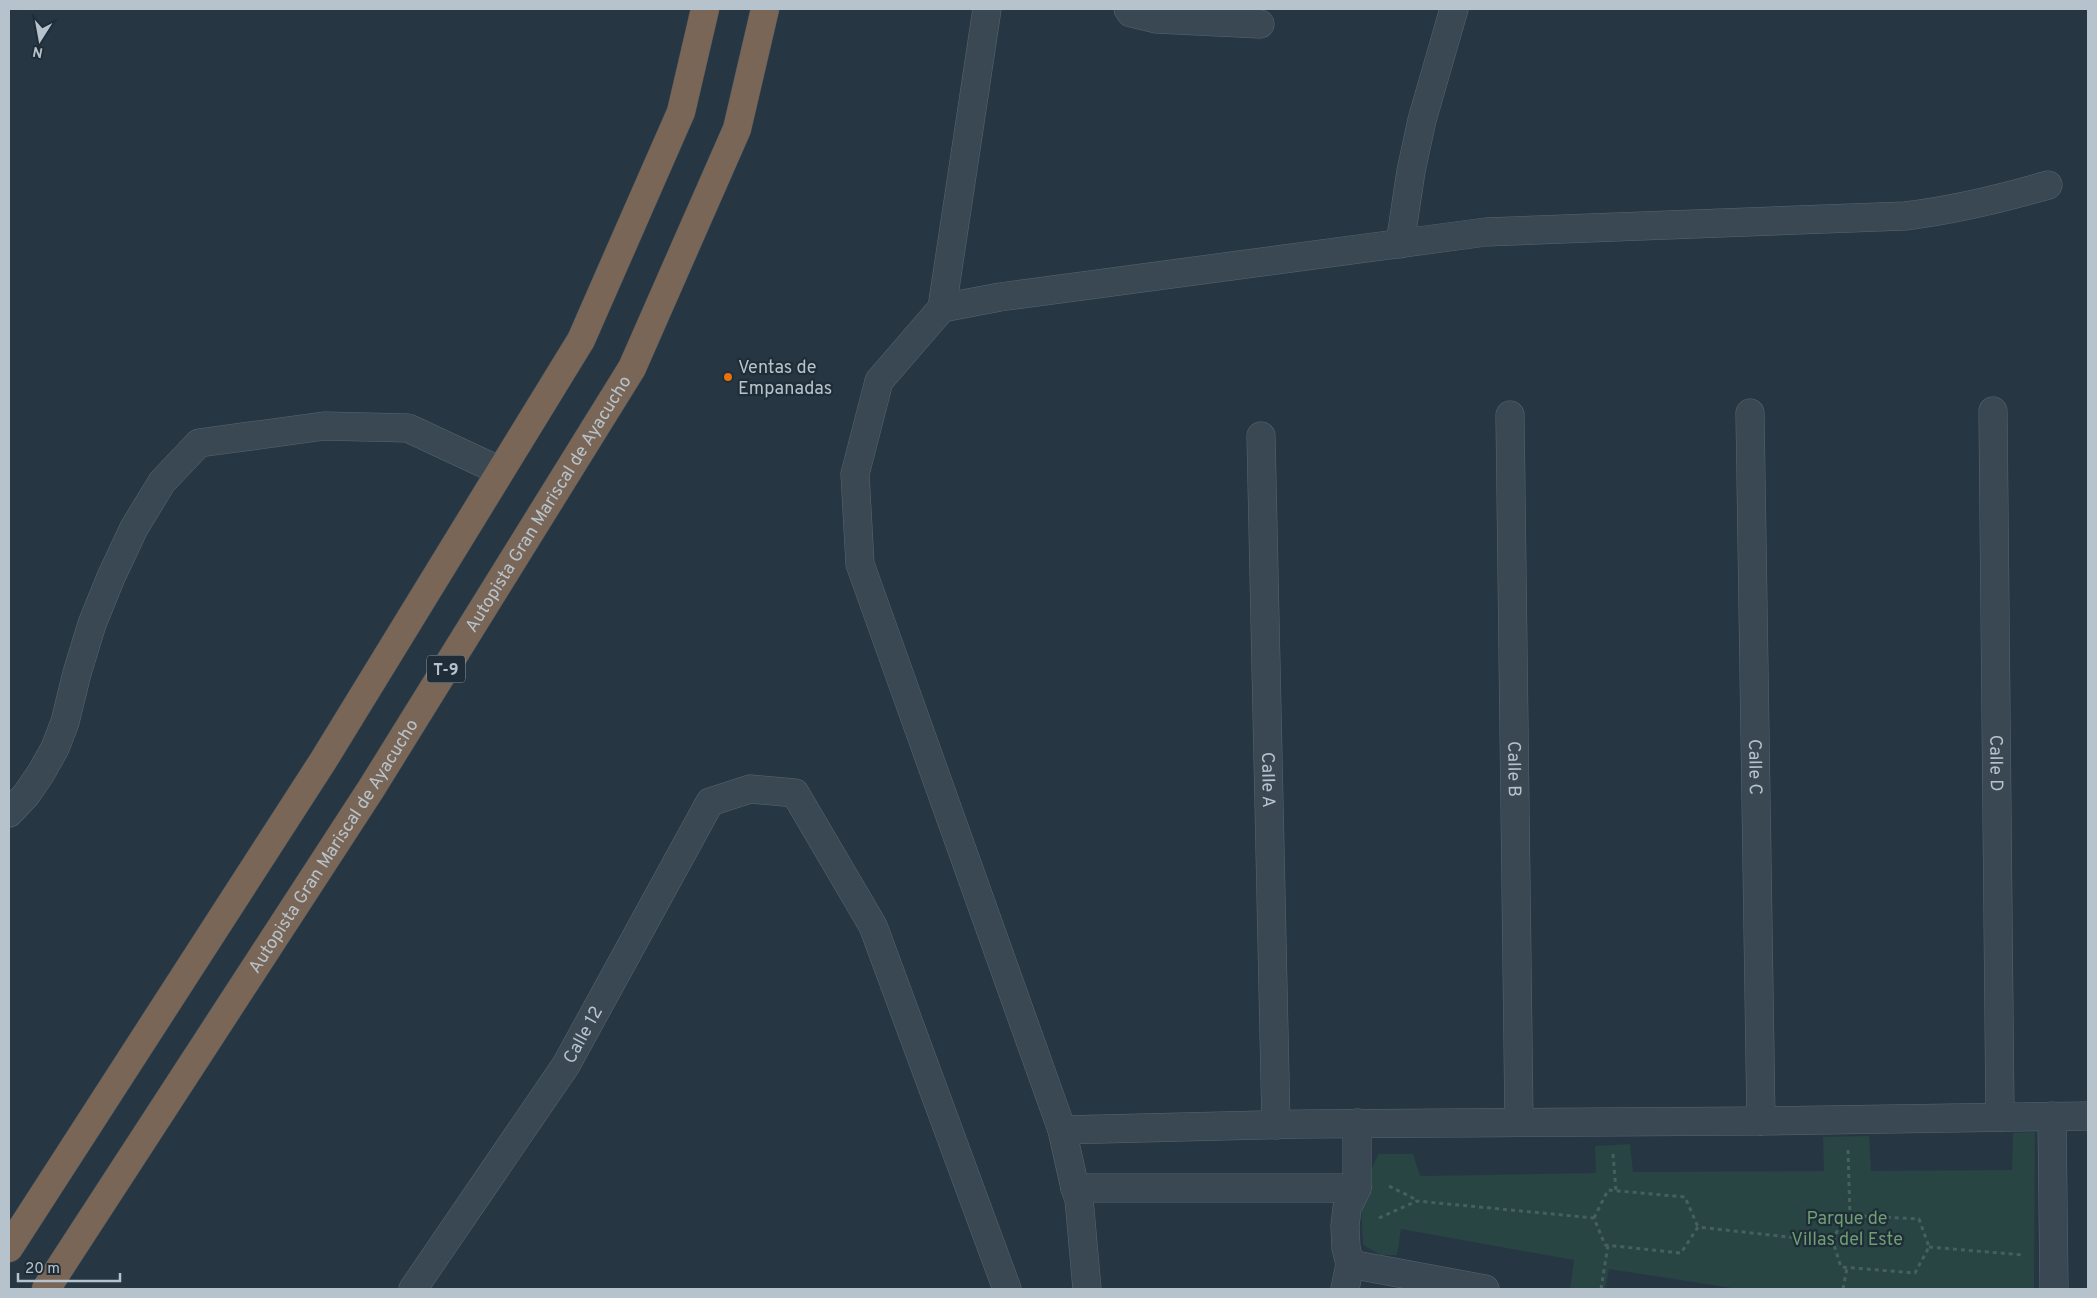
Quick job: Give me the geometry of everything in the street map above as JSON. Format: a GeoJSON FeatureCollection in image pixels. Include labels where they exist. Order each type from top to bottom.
{"type":"FeatureCollection","features":[{"type":"Feature","properties":{"kind":"highway"},"geometry":{"type":"LineString","coordinates":[[9,1248],[323,761],[581,340],[681,112],[705,9]]}},
{"type":"Feature","properties":{"kind":"highway","name":"Autopista Gran Mariscal de Ayacucho"},"geometry":{"type":"LineString","coordinates":[[46,1289],[371,789],[632,368],[737,129],[765,9]]}},
{"type":"Feature","properties":{"kind":"street"},"geometry":{"type":"LineString","coordinates":[[987,9],[942,308],[879,381],[855,474],[860,564],[1062,1130],[1079,1199],[1087,1289]]}},
{"type":"Feature","properties":{"kind":"street"},"geometry":{"type":"LineString","coordinates":[[1128,9],[1131,12],[1156,19],[1260,24]]}},
{"type":"Feature","properties":{"kind":"street"},"geometry":{"type":"LineString","coordinates":[[1400,244],[1411,171],[1422,120],[1454,9]]}},
{"type":"Feature","properties":{"kind":"street"},"geometry":{"type":"LineString","coordinates":[[942,308],[1000,297],[1486,232],[1905,216],[1987,203],[2048,185]]}},
{"type":"Feature","properties":{"kind":"street","name":"Calle D"},"geometry":{"type":"LineString","coordinates":[[1993,411],[2000,1117]]}},
{"type":"Feature","properties":{"kind":"street","name":"Calle C"},"geometry":{"type":"LineString","coordinates":[[1750,413],[1761,1121]]}},
{"type":"Feature","properties":{"kind":"street","name":"Calle B"},"geometry":{"type":"LineString","coordinates":[[1510,415],[1520,1121]]}},
{"type":"Feature","properties":{"kind":"street"},"geometry":{"type":"LineString","coordinates":[[9,813],[26,795],[55,748],[65,722],[92,624],[134,528],[162,482],[199,443],[324,426],[408,428],[500,471]]}},
{"type":"Feature","properties":{"kind":"street","name":"Calle A"},"geometry":{"type":"LineString","coordinates":[[1261,436],[1276,1125]]}},
{"type":"Feature","properties":{"kind":"street","name":"Calle 12"},"geometry":{"type":"LineString","coordinates":[[413,1289],[566,1064],[710,802],[750,789],[795,793],[873,926],[1007,1289]]}},
{"type":"Feature","properties":{"kind":"street"},"geometry":{"type":"LineString","coordinates":[[2052,1116],[2054,1289]]}},
{"type":"Feature","properties":{"kind":"street"},"geometry":{"type":"LineString","coordinates":[[1062,1130],[1358,1123],[1761,1121],[2088,1116]]}},
{"type":"Feature","properties":{"kind":"street"},"geometry":{"type":"LineString","coordinates":[[1358,1123],[1357,1188],[1347,1208],[1345,1226],[1348,1277],[1485,1289]]}},
{"type":"Feature","properties":{"kind":"street"},"geometry":{"type":"LineString","coordinates":[[1075,1188],[1357,1188]]}},
{"type":"Feature","properties":{"kind":"path"},"geometry":{"type":"LineString","coordinates":[[1847,1120],[1850,1216]]}},
{"type":"Feature","properties":{"kind":"path"},"geometry":{"type":"LineString","coordinates":[[1612,1148],[1616,1191]]}},
{"type":"Feature","properties":{"kind":"path"},"geometry":{"type":"LineString","coordinates":[[1383,1183],[1418,1201],[1594,1218]]}},
{"type":"Feature","properties":{"kind":"path"},"geometry":{"type":"LineString","coordinates":[[1594,1218],[1608,1190],[1685,1197],[1698,1228]]}},
{"type":"Feature","properties":{"kind":"path"},"geometry":{"type":"LineString","coordinates":[[1375,1219],[1418,1201]]}},
{"type":"Feature","properties":{"kind":"path"},"geometry":{"type":"LineString","coordinates":[[1843,1215],[1919,1219],[1929,1247],[1915,1273],[1841,1267],[1833,1242],[1843,1215]]}},
{"type":"Feature","properties":{"kind":"path"},"geometry":{"type":"LineString","coordinates":[[1594,1218],[1606,1245],[1681,1253],[1698,1228]]}},
{"type":"Feature","properties":{"kind":"path"},"geometry":{"type":"LineString","coordinates":[[1698,1228],[1833,1242]]}},
{"type":"Feature","properties":{"kind":"path"},"geometry":{"type":"LineString","coordinates":[[1601,1289],[1608,1245]]}},
{"type":"Feature","properties":{"kind":"path"},"geometry":{"type":"LineString","coordinates":[[1929,1247],[2054,1257]]}},
{"type":"Feature","properties":{"kind":"path"},"geometry":{"type":"LineString","coordinates":[[1843,1289],[1847,1268]]}},
{"type":"Feature","properties":{"kind":"green space","name":"Parque de Villas del Este"},"geometry":{"type":"Polygon","coordinates":[[[2035,1132],[2034,1289],[1738,1289],[1609,1269],[1605,1289],[1570,1289],[1574,1260],[1401,1229],[1397,1255],[1381,1255],[1363,1245],[1363,1198],[1372,1167],[1379,1154],[1413,1154],[1420,1176],[1596,1173],[1595,1146],[1630,1144],[1633,1172],[1824,1171],[1823,1137],[1869,1136],[1871,1171],[2012,1170],[2013,1133],[2035,1132]]]}},
{"type":"Feature","properties":{"kind":"place","name":"Ventas de Empanadas"},"geometry":{"type":"Point","coordinates":[728,377]}}]}
